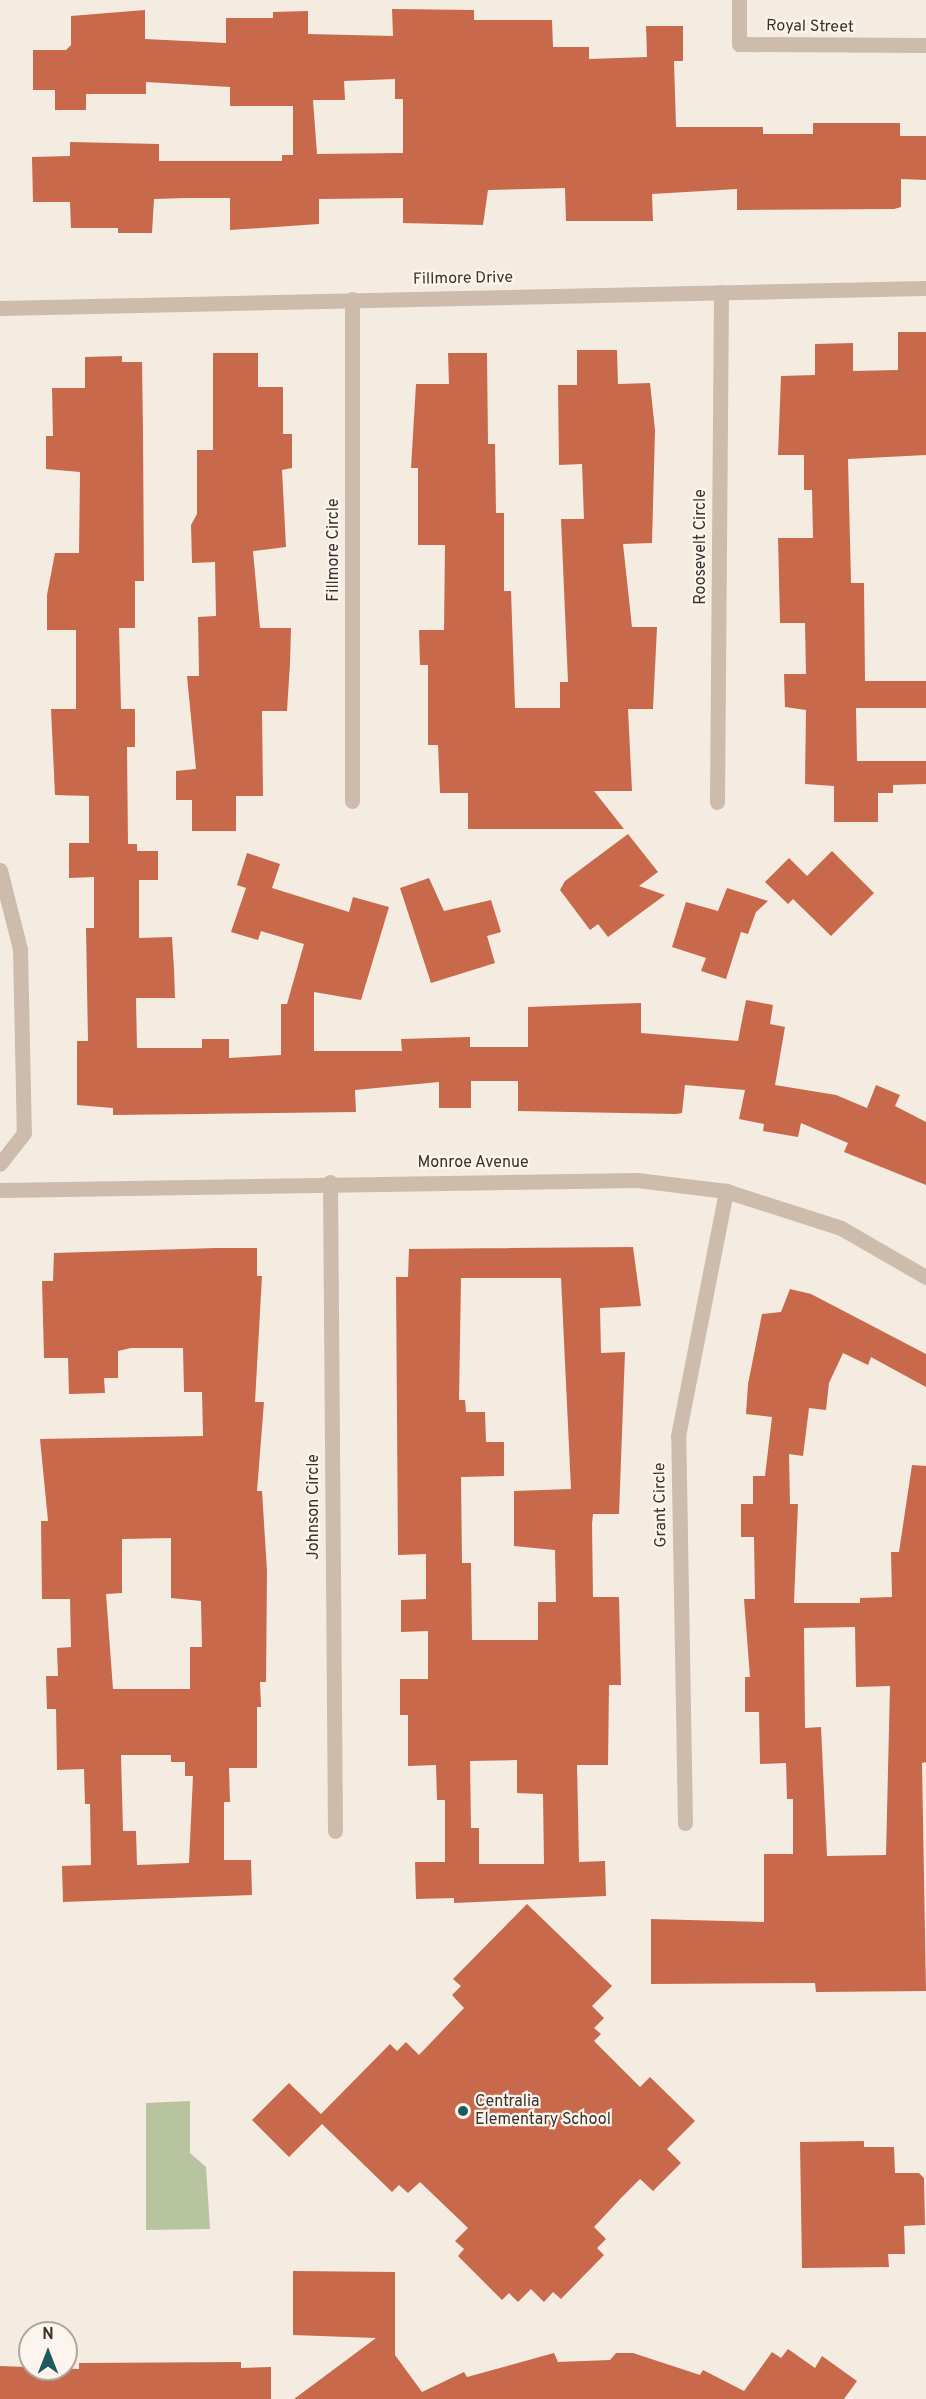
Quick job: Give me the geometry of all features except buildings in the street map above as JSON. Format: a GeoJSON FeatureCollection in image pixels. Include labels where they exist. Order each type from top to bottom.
{"type":"FeatureCollection","features":[{"type":"Feature","properties":{"kind":"street","name":"Royal Street"},"geometry":{"type":"LineString","coordinates":[[739,0],[739,44],[926,45]]}},
{"type":"Feature","properties":{"kind":"street","name":"Fillmore Drive"},"geometry":{"type":"LineString","coordinates":[[0,308],[926,288]]}},
{"type":"Feature","properties":{"kind":"street","name":"Roosevelt Circle"},"geometry":{"type":"LineString","coordinates":[[717,802],[721,292]]}},
{"type":"Feature","properties":{"kind":"street","name":"Fillmore Circle"},"geometry":{"type":"LineString","coordinates":[[352,299],[352,801]]}},
{"type":"Feature","properties":{"kind":"street"},"geometry":{"type":"LineString","coordinates":[[0,870],[20,949],[24,1133],[0,1164]]}},
{"type":"Feature","properties":{"kind":"street","name":"Monroe Avenue"},"geometry":{"type":"LineString","coordinates":[[0,1190],[330,1182],[637,1180],[726,1191],[841,1228],[926,1277]]}},
{"type":"Feature","properties":{"kind":"street","name":"Johnson Circle"},"geometry":{"type":"LineString","coordinates":[[330,1182],[335,1831]]}},
{"type":"Feature","properties":{"kind":"street","name":"Grant Circle"},"geometry":{"type":"LineString","coordinates":[[685,1823],[678,1436],[726,1191]]}},
{"type":"Feature","properties":{"kind":"green space"},"geometry":{"type":"Polygon","coordinates":[[[190,2101],[190,2153],[206,2167],[210,2229],[146,2230],[146,2103],[190,2101]]]}},
{"type":"Feature","properties":{"kind":"place","name":"Centralia Elementary School"},"geometry":{"type":"Point","coordinates":[463,2111]}}]}
